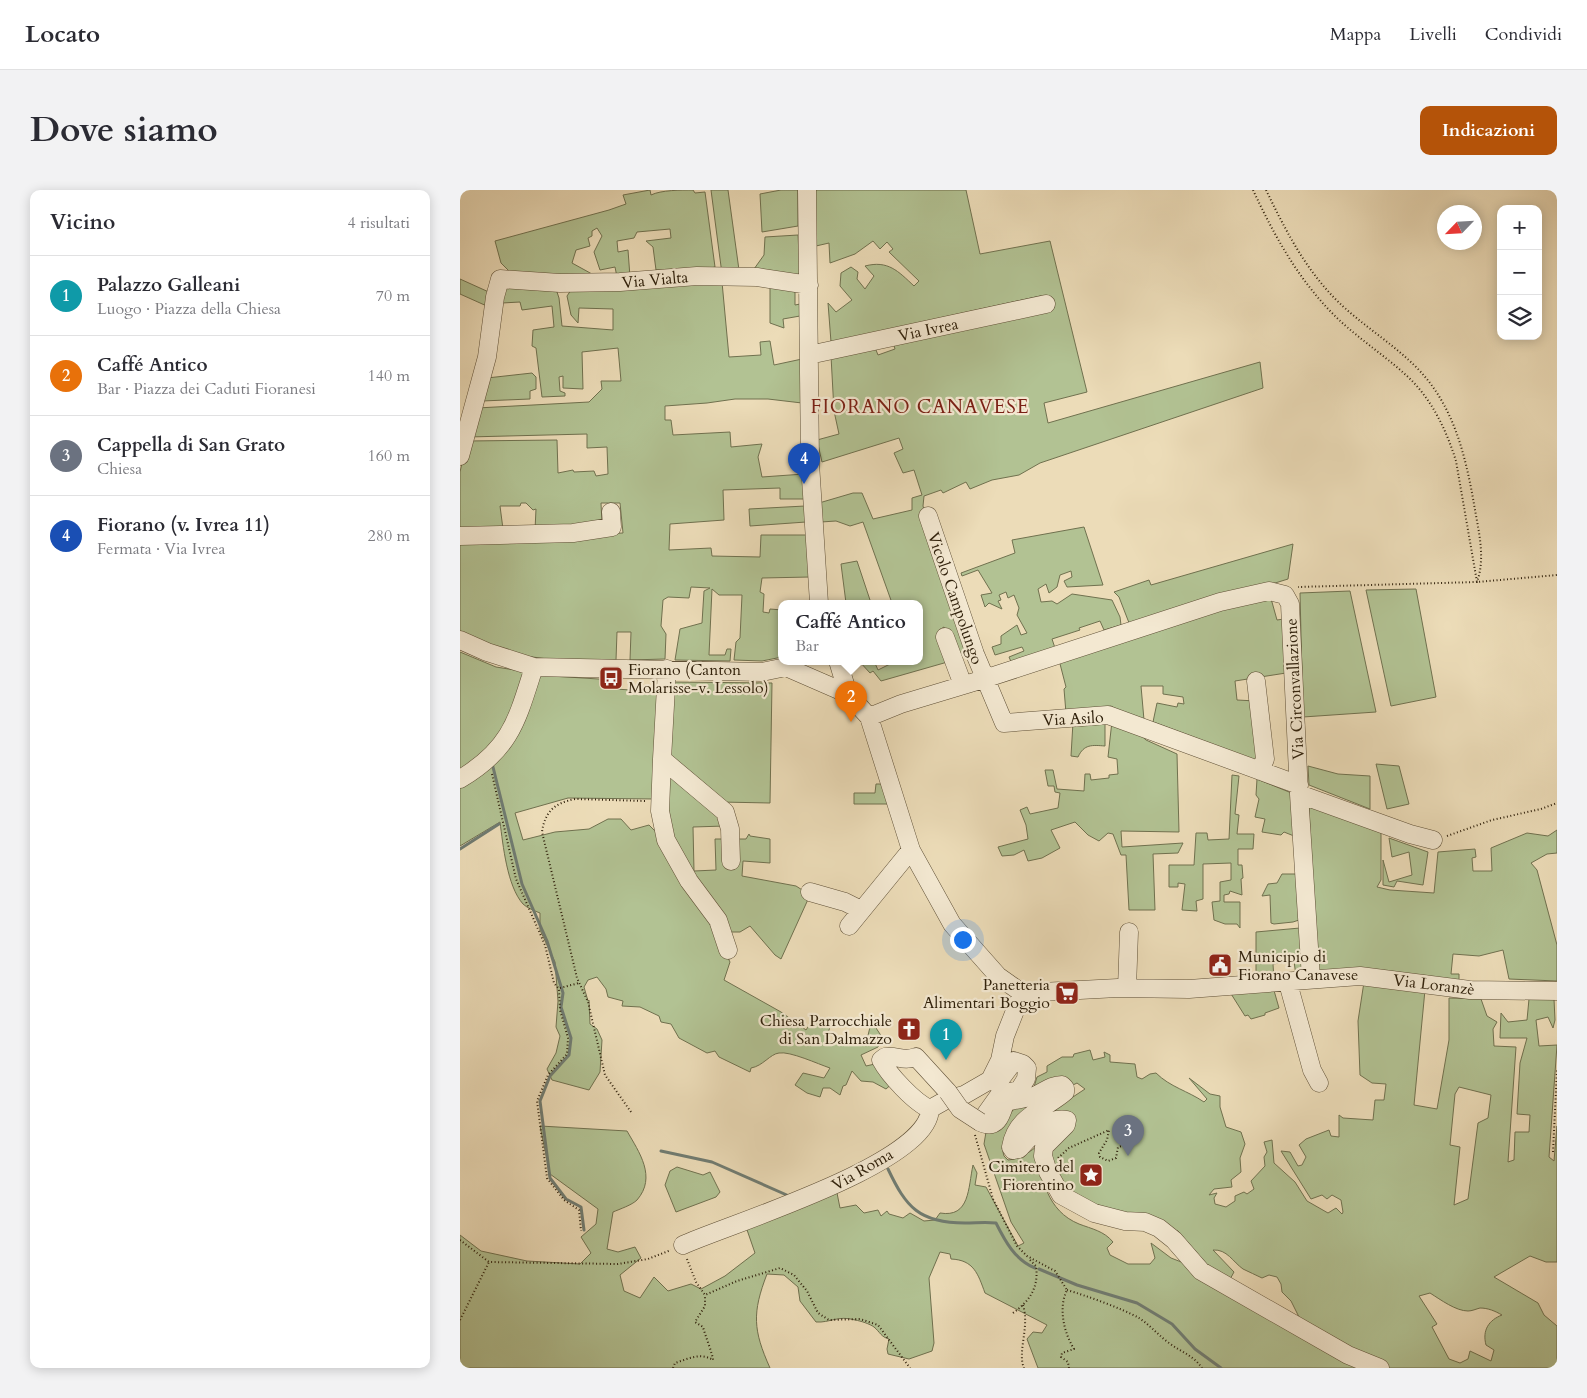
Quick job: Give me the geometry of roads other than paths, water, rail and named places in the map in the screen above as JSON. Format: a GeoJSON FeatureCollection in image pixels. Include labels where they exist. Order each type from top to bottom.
{"type":"FeatureCollection","features":[{"type":"Feature","properties":{"kind":"street"},"geometry":{"type":"LineString","coordinates":[[807,190],[810,463],[819,597]]}},
{"type":"Feature","properties":{"kind":"street","name":"Via Vialta"},"geometry":{"type":"LineString","coordinates":[[460,456],[486,356],[495,298],[500,279],[560,283],[620,282],[697,276],[757,278],[809,285]]}},
{"type":"Feature","properties":{"kind":"street","name":"Via Ivrea"},"geometry":{"type":"LineString","coordinates":[[809,355],[1046,304]]}},
{"type":"Feature","properties":{"kind":"street"},"geometry":{"type":"LineString","coordinates":[[460,536],[573,533],[612,527],[611,512]]}},
{"type":"Feature","properties":{"kind":"street","name":"Vicolo Campolungo"},"geometry":{"type":"LineString","coordinates":[[928,516],[984,679]]}},
{"type":"Feature","properties":{"kind":"street","name":"Via Circonvallazione"},"geometry":{"type":"LineString","coordinates":[[984,679],[1220,602],[1269,591],[1285,595],[1290,604],[1311,978]]}},
{"type":"Feature","properties":{"kind":"street"},"geometry":{"type":"LineString","coordinates":[[945,637],[963,685]]}},
{"type":"Feature","properties":{"kind":"street"},"geometry":{"type":"LineString","coordinates":[[460,640],[487,652],[534,667],[762,672],[786,665]]}},
{"type":"Feature","properties":{"kind":"street"},"geometry":{"type":"LineString","coordinates":[[792,665],[848,694],[869,716],[911,850],[952,924],[998,976],[1022,993],[1005,1036],[1000,1060],[990,1080],[964,1095],[946,1100],[930,1109],[922,1106],[891,1075],[881,1060],[884,1057],[892,1056],[907,1060],[916,1057],[928,1067],[948,1092],[960,1109],[980,1122],[994,1124],[1000,1118],[1005,1103],[1034,1096],[1054,1086],[1062,1085],[1065,1088],[1065,1092],[1026,1117],[1012,1140],[1011,1147],[1016,1150],[1048,1123],[1058,1118],[1066,1120],[1066,1125],[1044,1148],[1043,1156],[1056,1189],[1068,1199],[1094,1213],[1125,1221],[1145,1222],[1159,1228],[1174,1240],[1201,1271],[1340,1351],[1380,1368]]}},
{"type":"Feature","properties":{"kind":"street"},"geometry":{"type":"LineString","coordinates":[[839,665],[848,694]]}},
{"type":"Feature","properties":{"kind":"street"},"geometry":{"type":"LineString","coordinates":[[460,779],[488,759],[509,736],[518,716],[534,667]]}},
{"type":"Feature","properties":{"kind":"street"},"geometry":{"type":"LineString","coordinates":[[667,669],[660,802],[661,821],[666,840],[689,880],[718,920],[728,950]]}},
{"type":"Feature","properties":{"kind":"street"},"geometry":{"type":"LineString","coordinates":[[869,716],[984,679]]}},
{"type":"Feature","properties":{"kind":"street","name":"Via Asilo"},"geometry":{"type":"LineString","coordinates":[[984,679],[1002,720],[1007,724],[1058,717],[1108,715],[1260,770],[1299,789],[1410,834],[1433,840]]}},
{"type":"Feature","properties":{"kind":"street"},"geometry":{"type":"LineString","coordinates":[[1256,681],[1265,759],[1260,770]]}},
{"type":"Feature","properties":{"kind":"street"},"geometry":{"type":"LineString","coordinates":[[662,759],[725,812],[730,829],[730,860]]}},
{"type":"Feature","properties":{"kind":"street"},"geometry":{"type":"LineString","coordinates":[[849,926],[911,850]]}},
{"type":"Feature","properties":{"kind":"street"},"geometry":{"type":"LineString","coordinates":[[810,892],[845,902],[861,910]]}},
{"type":"Feature","properties":{"kind":"street"},"geometry":{"type":"LineString","coordinates":[[1127,988],[1129,932]]}},
{"type":"Feature","properties":{"kind":"street","name":"Via Loranzè"},"geometry":{"type":"LineString","coordinates":[[1022,993],[1127,988],[1178,990],[1288,983],[1311,978],[1360,976],[1470,990],[1557,991]]}},
{"type":"Feature","properties":{"kind":"street"},"geometry":{"type":"LineString","coordinates":[[1288,983],[1312,1070],[1318,1083]]}},
{"type":"Feature","properties":{"kind":"street"},"geometry":{"type":"LineString","coordinates":[[980,1122],[1000,1094],[1018,1090],[1026,1079],[1027,1068],[1023,1064],[1014,1061],[999,1081],[994,1082],[990,1080]]}},
{"type":"Feature","properties":{"kind":"street","name":"Via Roma"},"geometry":{"type":"LineString","coordinates":[[683,1245],[712,1232],[796,1203],[880,1162],[920,1131],[926,1124],[930,1109]]}},
{"type":"Feature","properties":{"kind":"waterway"},"geometry":{"type":"LineString","coordinates":[[492,763],[522,884],[547,941],[563,993],[561,1007],[571,1038],[569,1055],[550,1076],[540,1101],[550,1178],[566,1199],[581,1207],[584,1230]]}},
{"type":"Feature","properties":{"kind":"waterway"},"geometry":{"type":"LineString","coordinates":[[460,849],[499,824]]}},
{"type":"Feature","properties":{"kind":"waterway"},"geometry":{"type":"LineString","coordinates":[[661,1151],[712,1162],[789,1196]]}},
{"type":"Feature","properties":{"kind":"waterway"},"geometry":{"type":"LineString","coordinates":[[888,1169],[901,1193],[916,1210],[936,1220],[965,1223],[996,1223],[1016,1255],[1035,1268]]}},
{"type":"Feature","properties":{"kind":"waterway"},"geometry":{"type":"LineString","coordinates":[[1039,1269],[1077,1285],[1137,1303],[1172,1324],[1195,1349],[1221,1368]]}},
{"type":"Feature","properties":{"kind":"place","name":"Fiorano (v. Ivrea 11)"},"geometry":{"type":"Point","coordinates":[804,484]}},
{"type":"Feature","properties":{"kind":"place","name":"Fiorano (Canton Molarisse-v. Lessolo)"},"geometry":{"type":"Point","coordinates":[611,678]}},
{"type":"Feature","properties":{"kind":"place","name":"Caffé Antico"},"geometry":{"type":"Point","coordinates":[851,722]}},
{"type":"Feature","properties":{"kind":"place","name":"Municipio di Fiorano Canavese"},"geometry":{"type":"Point","coordinates":[1220,965]}},
{"type":"Feature","properties":{"kind":"place","name":"Panetteria Alimentari Boggio"},"geometry":{"type":"Point","coordinates":[1067,993]}},
{"type":"Feature","properties":{"kind":"place","name":"Chiesa Parrocchiale di San Dalmazzo"},"geometry":{"type":"Point","coordinates":[909,1029]}},
{"type":"Feature","properties":{"kind":"place","name":"Palazzo Galleani"},"geometry":{"type":"Point","coordinates":[946,1060]}},
{"type":"Feature","properties":{"kind":"place","name":"Cappella di San Grato"},"geometry":{"type":"Point","coordinates":[1128,1156]}},
{"type":"Feature","properties":{"kind":"place","name":"Cimitero del Fiorentino"},"geometry":{"type":"Point","coordinates":[1091,1175]}},
{"type":"Feature","properties":{"kind":"district","name":"FIORANO CANAVESE"},"geometry":{"type":"Point","coordinates":[920,406]}}]}
